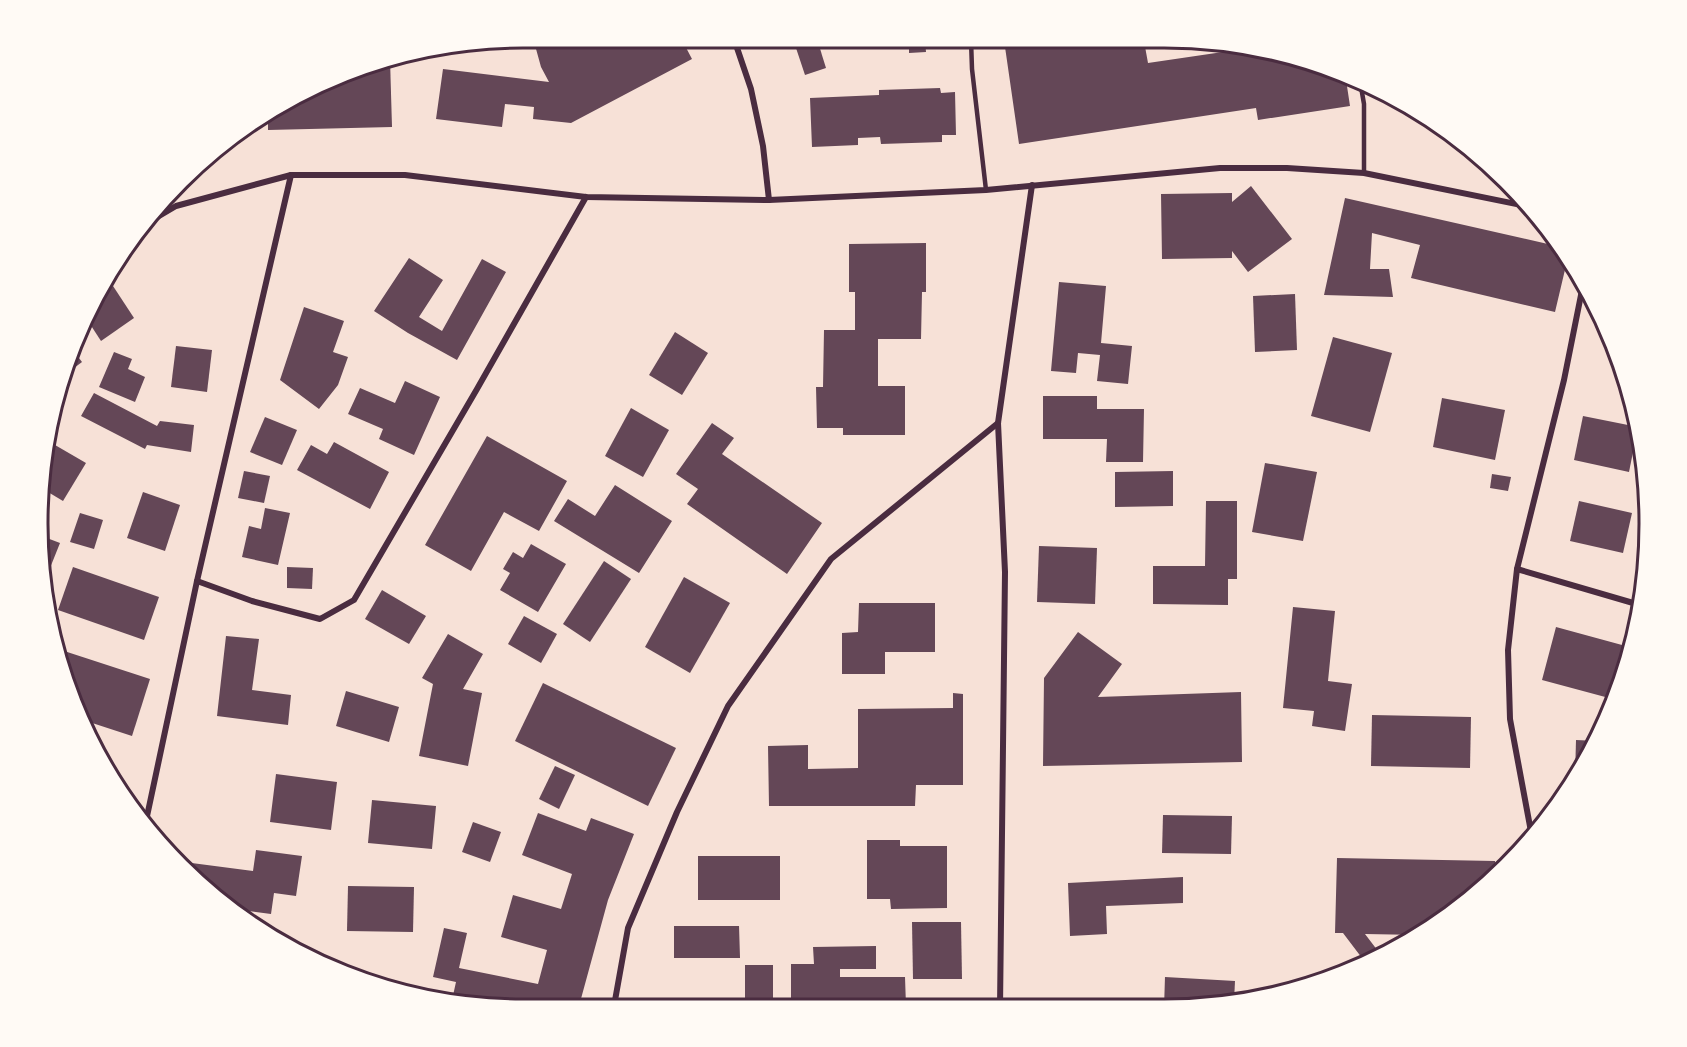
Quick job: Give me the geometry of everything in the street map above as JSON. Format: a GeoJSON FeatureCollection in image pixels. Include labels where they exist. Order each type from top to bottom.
{"type":"FeatureCollection","features":[{"type":"Feature","properties":{"kind":"street"},"geometry":{"type":"LineString","coordinates":[[737,48],[752,89],[763,146],[769,200]]}},
{"type":"Feature","properties":{"kind":"street"},"geometry":{"type":"LineString","coordinates":[[163,214],[176,206],[291,175],[405,175],[586,198],[769,200],[986,190],[1220,168],[1287,168],[1364,173],[1515,204]]}},
{"type":"Feature","properties":{"kind":"street"},"geometry":{"type":"LineString","coordinates":[[147,815],[197,581],[291,175]]}},
{"type":"Feature","properties":{"kind":"street"},"geometry":{"type":"LineString","coordinates":[[1000,999],[1005,572],[998,423],[1032,185]]}},
{"type":"Feature","properties":{"kind":"street"},"geometry":{"type":"LineString","coordinates":[[197,581],[252,601],[320,619],[354,600],[586,198]]}},
{"type":"Feature","properties":{"kind":"street"},"geometry":{"type":"LineString","coordinates":[[1530,826],[1510,718],[1508,650],[1517,568],[1564,380],[1581,296]]}},
{"type":"Feature","properties":{"kind":"street"},"geometry":{"type":"LineString","coordinates":[[615,999],[628,928],[676,812],[728,706],[831,560],[998,423]]}},
{"type":"Feature","properties":{"kind":"street"},"geometry":{"type":"LineString","coordinates":[[1517,568],[1632,603]]}},
{"type":"Feature","properties":{"kind":"lane"},"geometry":{"type":"LineString","coordinates":[[971,48],[986,190]]}},
{"type":"Feature","properties":{"kind":"lane"},"geometry":{"type":"LineString","coordinates":[[1362,92],[1364,104],[1364,173]]}},
{"type":"Feature","properties":{"kind":"building"},"geometry":{"type":"Polygon","coordinates":[[[536,48],[686,48],[692,59],[571,123],[533,119],[534,107],[505,104],[502,127],[436,119],[443,69],[549,82],[541,67],[536,48]]]}},
{"type":"Feature","properties":{"kind":"building"},"geometry":{"type":"Polygon","coordinates":[[[796,48],[820,48],[826,68],[805,75],[796,48]]]}},
{"type":"Feature","properties":{"kind":"building"},"geometry":{"type":"Polygon","coordinates":[[[909,48],[926,48],[926,52],[909,53],[909,48]]]}},
{"type":"Feature","properties":{"kind":"building"},"geometry":{"type":"Polygon","coordinates":[[[1005,48],[1145,48],[1148,63],[1224,52],[1256,57],[1287,64],[1347,85],[1350,106],[1258,120],[1256,108],[1019,144],[1005,48]]]}},
{"type":"Feature","properties":{"kind":"building"},"geometry":{"type":"Polygon","coordinates":[[[390,67],[392,127],[268,130],[268,123],[313,97],[390,67]]]}},
{"type":"Feature","properties":{"kind":"building"},"geometry":{"type":"Polygon","coordinates":[[[940,88],[941,93],[955,92],[956,135],[942,135],[942,142],[881,144],[880,137],[858,138],[858,145],[812,147],[810,98],[879,95],[879,90],[940,88]]]}},
{"type":"Feature","properties":{"kind":"building"},"geometry":{"type":"Polygon","coordinates":[[[1251,186],[1292,239],[1248,272],[1232,251],[1232,258],[1162,259],[1161,194],[1232,193],[1232,202],[1251,186]]]}},
{"type":"Feature","properties":{"kind":"building"},"geometry":{"type":"Polygon","coordinates":[[[1345,198],[1548,244],[1565,269],[1555,312],[1411,278],[1420,245],[1372,233],[1370,269],[1389,269],[1393,297],[1324,295],[1345,198]]]}},
{"type":"Feature","properties":{"kind":"building"},"geometry":{"type":"Polygon","coordinates":[[[926,243],[926,292],[922,292],[921,339],[878,339],[878,386],[905,386],[905,435],[843,435],[843,428],[817,428],[816,387],[823,387],[824,330],[855,330],[855,292],[849,292],[849,244],[926,243]]]}},
{"type":"Feature","properties":{"kind":"building"},"geometry":{"type":"Polygon","coordinates":[[[409,258],[443,280],[419,317],[442,331],[482,259],[506,272],[457,360],[374,311],[409,258]]]}},
{"type":"Feature","properties":{"kind":"building"},"geometry":{"type":"Polygon","coordinates":[[[1059,282],[1106,286],[1101,343],[1132,346],[1128,384],[1097,381],[1100,355],[1078,353],[1076,373],[1051,371],[1059,282]]]}},
{"type":"Feature","properties":{"kind":"building"},"geometry":{"type":"Polygon","coordinates":[[[113,286],[134,318],[101,341],[91,326],[113,286]]]}},
{"type":"Feature","properties":{"kind":"building"},"geometry":{"type":"Polygon","coordinates":[[[1295,294],[1297,350],[1255,352],[1253,296],[1295,294]]]}},
{"type":"Feature","properties":{"kind":"building"},"geometry":{"type":"Polygon","coordinates":[[[304,307],[344,321],[333,352],[348,357],[338,385],[319,409],[280,380],[304,307]]]}},
{"type":"Feature","properties":{"kind":"building"},"geometry":{"type":"Polygon","coordinates":[[[675,332],[708,353],[682,395],[649,375],[675,332]]]}},
{"type":"Feature","properties":{"kind":"building"},"geometry":{"type":"Polygon","coordinates":[[[1333,337],[1392,353],[1370,432],[1311,416],[1333,337]]]}},
{"type":"Feature","properties":{"kind":"building"},"geometry":{"type":"Polygon","coordinates":[[[176,346],[212,350],[207,392],[171,387],[176,346]]]}},
{"type":"Feature","properties":{"kind":"building"},"geometry":{"type":"Polygon","coordinates":[[[114,352],[132,359],[128,369],[145,377],[135,402],[99,387],[114,352]]]}},
{"type":"Feature","properties":{"kind":"building"},"geometry":{"type":"Polygon","coordinates":[[[78,357],[82,362],[74,368],[78,357]]]}},
{"type":"Feature","properties":{"kind":"building"},"geometry":{"type":"Polygon","coordinates":[[[405,381],[440,397],[414,455],[379,439],[383,429],[348,414],[360,388],[395,403],[405,381]]]}},
{"type":"Feature","properties":{"kind":"building"},"geometry":{"type":"Polygon","coordinates":[[[94,393],[157,426],[160,421],[194,425],[191,452],[147,445],[145,449],[81,416],[94,393]]]}},
{"type":"Feature","properties":{"kind":"building"},"geometry":{"type":"Polygon","coordinates":[[[1043,396],[1097,396],[1097,409],[1144,409],[1143,462],[1106,462],[1107,439],[1043,439],[1043,396]]]}},
{"type":"Feature","properties":{"kind":"building"},"geometry":{"type":"Polygon","coordinates":[[[1442,398],[1505,410],[1495,460],[1433,447],[1442,398]]]}},
{"type":"Feature","properties":{"kind":"building"},"geometry":{"type":"Polygon","coordinates":[[[631,408],[669,430],[643,477],[605,456],[631,408]]]}},
{"type":"Feature","properties":{"kind":"building"},"geometry":{"type":"Polygon","coordinates":[[[1583,416],[1629,425],[1633,451],[1629,472],[1574,460],[1583,416]]]}},
{"type":"Feature","properties":{"kind":"building"},"geometry":{"type":"Polygon","coordinates":[[[265,417],[297,430],[282,465],[250,452],[265,417]]]}},
{"type":"Feature","properties":{"kind":"building"},"geometry":{"type":"Polygon","coordinates":[[[712,423],[734,438],[722,454],[822,523],[787,574],[687,504],[698,489],[676,474],[712,423]]]}},
{"type":"Feature","properties":{"kind":"building"},"geometry":{"type":"Polygon","coordinates":[[[487,436],[567,481],[539,531],[504,512],[471,571],[425,545],[487,436]]]}},
{"type":"Feature","properties":{"kind":"building"},"geometry":{"type":"Polygon","coordinates":[[[334,442],[389,472],[370,509],[297,470],[311,445],[327,454],[334,442]]]}},
{"type":"Feature","properties":{"kind":"building"},"geometry":{"type":"Polygon","coordinates":[[[55,446],[86,463],[63,501],[49,493],[55,446]]]}},
{"type":"Feature","properties":{"kind":"building"},"geometry":{"type":"Polygon","coordinates":[[[1265,463],[1317,472],[1303,541],[1252,532],[1265,463]]]}},
{"type":"Feature","properties":{"kind":"building"},"geometry":{"type":"Polygon","coordinates":[[[244,471],[270,476],[264,503],[238,498],[244,471]]]}},
{"type":"Feature","properties":{"kind":"building"},"geometry":{"type":"Polygon","coordinates":[[[1173,471],[1173,506],[1115,507],[1115,472],[1173,471]]]}},
{"type":"Feature","properties":{"kind":"building"},"geometry":{"type":"Polygon","coordinates":[[[1492,474],[1511,477],[1508,491],[1490,488],[1492,474]]]}},
{"type":"Feature","properties":{"kind":"building"},"geometry":{"type":"Polygon","coordinates":[[[615,485],[672,521],[639,573],[554,521],[568,499],[595,516],[615,485]]]}},
{"type":"Feature","properties":{"kind":"building"},"geometry":{"type":"Polygon","coordinates":[[[143,492],[180,505],[165,551],[127,538],[143,492]]]}},
{"type":"Feature","properties":{"kind":"building"},"geometry":{"type":"Polygon","coordinates":[[[1206,501],[1237,501],[1237,579],[1228,579],[1228,605],[1153,604],[1153,566],[1205,566],[1206,501]]]}},
{"type":"Feature","properties":{"kind":"building"},"geometry":{"type":"Polygon","coordinates":[[[1579,501],[1632,513],[1623,553],[1570,541],[1579,501]]]}},
{"type":"Feature","properties":{"kind":"building"},"geometry":{"type":"Polygon","coordinates":[[[265,508],[290,513],[278,565],[242,557],[249,526],[261,529],[265,508]]]}},
{"type":"Feature","properties":{"kind":"building"},"geometry":{"type":"Polygon","coordinates":[[[80,513],[103,520],[94,549],[70,542],[80,513]]]}},
{"type":"Feature","properties":{"kind":"building"},"geometry":{"type":"Polygon","coordinates":[[[48,539],[60,543],[50,567],[48,539]]]}},
{"type":"Feature","properties":{"kind":"building"},"geometry":{"type":"Polygon","coordinates":[[[531,544],[566,564],[538,612],[500,590],[510,573],[503,569],[513,552],[523,558],[531,544]]]}},
{"type":"Feature","properties":{"kind":"building"},"geometry":{"type":"Polygon","coordinates":[[[1039,546],[1097,548],[1095,604],[1037,602],[1039,546]]]}},
{"type":"Feature","properties":{"kind":"building"},"geometry":{"type":"Polygon","coordinates":[[[604,561],[631,579],[590,642],[563,624],[604,561]]]}},
{"type":"Feature","properties":{"kind":"building"},"geometry":{"type":"Polygon","coordinates":[[[73,567],[159,597],[144,640],[58,610],[73,567]]]}},
{"type":"Feature","properties":{"kind":"building"},"geometry":{"type":"Polygon","coordinates":[[[287,567],[313,568],[312,589],[287,588],[287,567]]]}},
{"type":"Feature","properties":{"kind":"building"},"geometry":{"type":"Polygon","coordinates":[[[684,577],[730,603],[690,673],[645,647],[684,577]]]}},
{"type":"Feature","properties":{"kind":"building"},"geometry":{"type":"Polygon","coordinates":[[[382,590],[426,616],[409,644],[365,619],[382,590]]]}},
{"type":"Feature","properties":{"kind":"building"},"geometry":{"type":"Polygon","coordinates":[[[859,603],[935,603],[935,652],[885,652],[885,674],[842,674],[842,633],[858,632],[859,603]]]}},
{"type":"Feature","properties":{"kind":"building"},"geometry":{"type":"Polygon","coordinates":[[[1293,607],[1335,611],[1328,681],[1352,684],[1345,731],[1312,726],[1314,711],[1283,708],[1293,607]]]}},
{"type":"Feature","properties":{"kind":"building"},"geometry":{"type":"Polygon","coordinates":[[[524,616],[557,634],[541,663],[508,644],[524,616]]]}},
{"type":"Feature","properties":{"kind":"building"},"geometry":{"type":"Polygon","coordinates":[[[1556,627],[1623,645],[1606,697],[1542,680],[1556,627]]]}},
{"type":"Feature","properties":{"kind":"building"},"geometry":{"type":"Polygon","coordinates":[[[1078,632],[1122,664],[1098,697],[1241,692],[1242,762],[1043,766],[1044,678],[1078,632]]]}},
{"type":"Feature","properties":{"kind":"building"},"geometry":{"type":"Polygon","coordinates":[[[448,634],[483,654],[463,689],[482,693],[468,766],[419,756],[433,684],[422,678],[448,634]]]}},
{"type":"Feature","properties":{"kind":"building"},"geometry":{"type":"Polygon","coordinates":[[[226,636],[259,639],[252,690],[291,695],[288,725],[217,716],[226,636]]]}},
{"type":"Feature","properties":{"kind":"building"},"geometry":{"type":"Polygon","coordinates":[[[65,651],[150,679],[132,736],[92,723],[65,651]]]}},
{"type":"Feature","properties":{"kind":"building"},"geometry":{"type":"Polygon","coordinates":[[[543,683],[676,748],[648,806],[515,741],[543,683]]]}},
{"type":"Feature","properties":{"kind":"building"},"geometry":{"type":"Polygon","coordinates":[[[346,691],[399,707],[389,742],[336,726],[346,691]]]}},
{"type":"Feature","properties":{"kind":"building"},"geometry":{"type":"Polygon","coordinates":[[[953,693],[963,694],[963,785],[916,785],[915,806],[769,806],[768,746],[808,745],[808,769],[858,768],[858,709],[953,708],[953,693]]]}},
{"type":"Feature","properties":{"kind":"building"},"geometry":{"type":"Polygon","coordinates":[[[1372,715],[1471,717],[1470,768],[1371,766],[1372,715]]]}},
{"type":"Feature","properties":{"kind":"building"},"geometry":{"type":"Polygon","coordinates":[[[1576,740],[1586,740],[1575,760],[1576,740]]]}},
{"type":"Feature","properties":{"kind":"building"},"geometry":{"type":"Polygon","coordinates":[[[555,766],[575,775],[559,809],[539,799],[555,766]]]}},
{"type":"Feature","properties":{"kind":"building"},"geometry":{"type":"Polygon","coordinates":[[[276,774],[337,782],[331,830],[270,822],[276,774]]]}},
{"type":"Feature","properties":{"kind":"building"},"geometry":{"type":"Polygon","coordinates":[[[372,800],[436,806],[432,849],[368,843],[372,800]]]}},
{"type":"Feature","properties":{"kind":"building"},"geometry":{"type":"Polygon","coordinates":[[[538,813],[586,831],[591,818],[634,834],[608,900],[581,999],[492,998],[461,995],[453,994],[456,982],[433,977],[444,928],[467,933],[459,968],[538,984],[547,950],[501,937],[513,895],[561,909],[572,874],[522,855],[538,813]]]}},
{"type":"Feature","properties":{"kind":"building"},"geometry":{"type":"Polygon","coordinates":[[[1163,815],[1232,816],[1231,854],[1162,853],[1163,815]]]}},
{"type":"Feature","properties":{"kind":"building"},"geometry":{"type":"Polygon","coordinates":[[[473,822],[501,832],[490,862],[462,852],[473,822]]]}},
{"type":"Feature","properties":{"kind":"building"},"geometry":{"type":"Polygon","coordinates":[[[867,840],[900,840],[900,846],[947,846],[947,908],[891,909],[890,899],[867,899],[867,840]]]}},
{"type":"Feature","properties":{"kind":"building"},"geometry":{"type":"Polygon","coordinates":[[[256,850],[302,856],[296,896],[274,893],[271,914],[248,911],[190,863],[253,871],[256,850]]]}},
{"type":"Feature","properties":{"kind":"building"},"geometry":{"type":"Polygon","coordinates":[[[698,856],[780,856],[780,900],[698,900],[698,856]]]}},
{"type":"Feature","properties":{"kind":"building"},"geometry":{"type":"Polygon","coordinates":[[[1337,858],[1495,861],[1495,865],[1453,901],[1402,935],[1365,934],[1376,949],[1374,950],[1360,956],[1343,933],[1335,933],[1337,858]]]}},
{"type":"Feature","properties":{"kind":"building"},"geometry":{"type":"Polygon","coordinates":[[[1183,877],[1183,903],[1106,906],[1107,934],[1070,936],[1068,883],[1183,877]]]}},
{"type":"Feature","properties":{"kind":"building"},"geometry":{"type":"Polygon","coordinates":[[[348,886],[414,887],[413,932],[347,931],[348,886]]]}},
{"type":"Feature","properties":{"kind":"building"},"geometry":{"type":"Polygon","coordinates":[[[912,922],[961,922],[962,979],[913,979],[912,922]]]}},
{"type":"Feature","properties":{"kind":"building"},"geometry":{"type":"Polygon","coordinates":[[[674,926],[739,926],[740,958],[674,958],[674,926]]]}},
{"type":"Feature","properties":{"kind":"building"},"geometry":{"type":"Polygon","coordinates":[[[876,946],[876,969],[840,969],[840,977],[905,977],[906,999],[791,999],[791,964],[814,964],[813,947],[876,946]]]}},
{"type":"Feature","properties":{"kind":"building"},"geometry":{"type":"Polygon","coordinates":[[[745,965],[773,965],[773,999],[745,999],[745,965]]]}},
{"type":"Feature","properties":{"kind":"building"},"geometry":{"type":"Polygon","coordinates":[[[1165,977],[1235,981],[1234,994],[1164,999],[1165,977]]]}}]}
